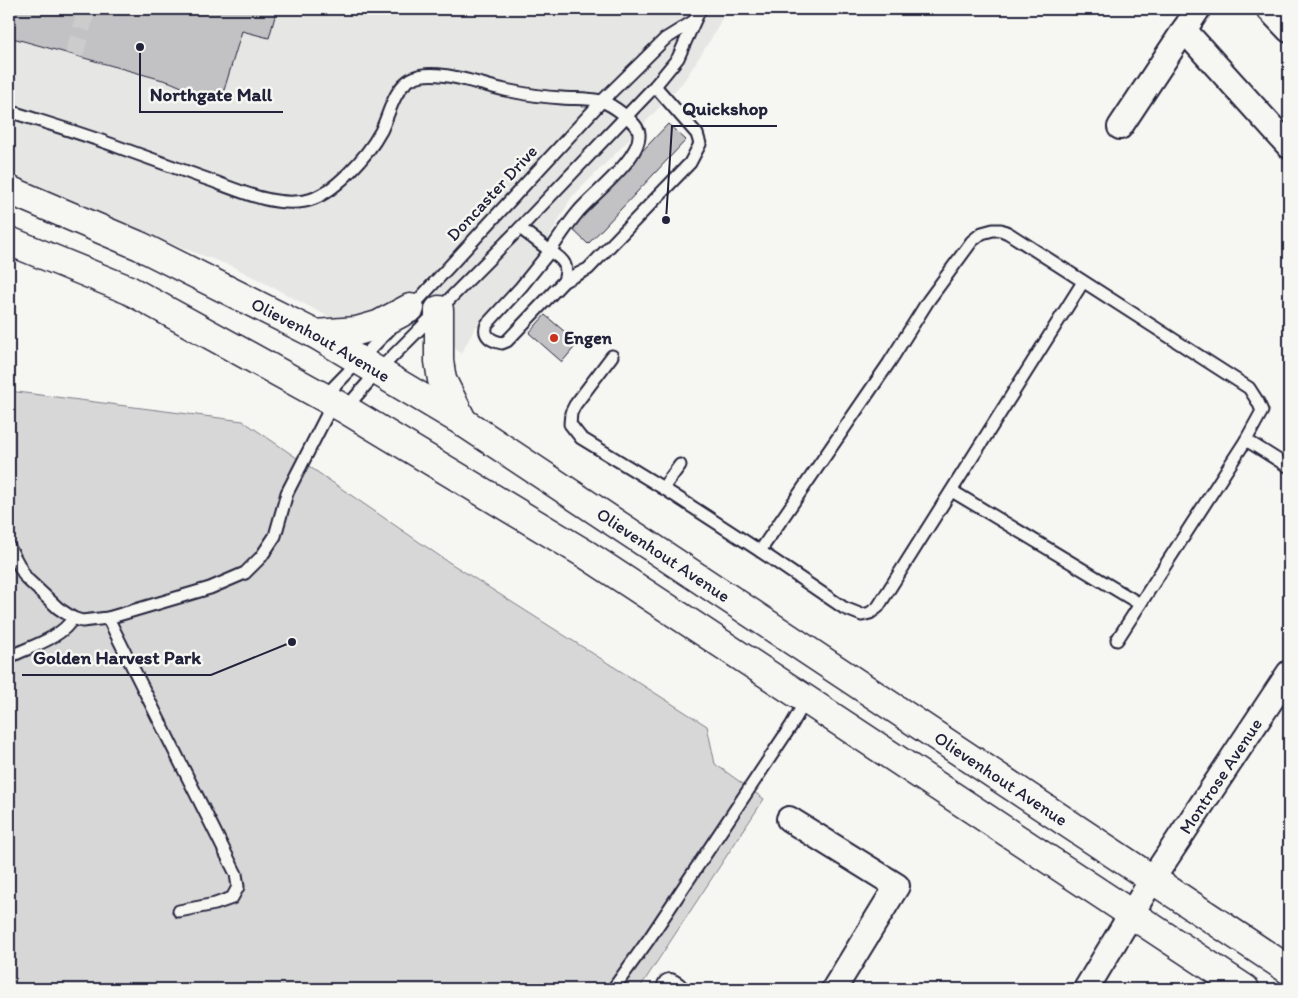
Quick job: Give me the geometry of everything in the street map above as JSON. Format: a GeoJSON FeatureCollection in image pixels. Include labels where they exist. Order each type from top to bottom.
{"type":"FeatureCollection","features":[{"type":"Feature","properties":{"kind":"street"},"geometry":{"type":"LineString","coordinates":[[1120,127],[1198,9]]}},
{"type":"Feature","properties":{"kind":"street"},"geometry":{"type":"LineString","coordinates":[[1270,9],[1289,30]]}},
{"type":"Feature","properties":{"kind":"street"},"geometry":{"type":"LineString","coordinates":[[1184,30],[1289,146]]}},
{"type":"Feature","properties":{"kind":"street","name":"Olievenhout Avenue"},"geometry":{"type":"LineString","coordinates":[[9,190],[140,246],[314,334],[463,422],[1289,970]]}},
{"type":"Feature","properties":{"kind":"street"},"geometry":{"type":"LineString","coordinates":[[9,241],[129,290],[334,403],[587,555],[1245,989]]}},
{"type":"Feature","properties":{"kind":"street"},"geometry":{"type":"LineString","coordinates":[[314,334],[357,331],[378,325],[410,308]]}},
{"type":"Feature","properties":{"kind":"street"},"geometry":{"type":"LineString","coordinates":[[439,310],[439,361],[442,380],[463,422]]}},
{"type":"Feature","properties":{"kind":"street","name":"Montrose Avenue"},"geometry":{"type":"LineString","coordinates":[[1086,989],[1153,878],[1289,673]]}},
{"type":"Feature","properties":{"kind":"street"},"geometry":{"type":"LineString","coordinates":[[789,819],[897,886],[834,989]]}},
{"type":"Feature","properties":{"kind":"lane","name":"Doncaster Drive"},"geometry":{"type":"LineString","coordinates":[[334,403],[368,366],[439,310],[627,117],[678,58],[700,9]]}},
{"type":"Feature","properties":{"kind":"lane","name":"Doncaster Drive"},"geometry":{"type":"LineString","coordinates":[[334,403],[368,366],[410,308],[602,101],[665,39],[694,21]]}},
{"type":"Feature","properties":{"kind":"lane"},"geometry":{"type":"LineString","coordinates":[[9,111],[96,138],[250,194],[280,202],[307,201],[326,192],[343,179],[355,168],[380,132],[399,90],[410,79],[425,74],[446,76],[505,90],[552,98],[602,101],[627,117],[638,128],[640,133],[636,147],[619,171],[580,210],[521,287],[487,324],[484,330],[485,335],[496,342],[502,343],[507,341],[564,281],[588,269],[690,163],[700,144],[697,134],[655,86]]}},
{"type":"Feature","properties":{"kind":"lane"},"geometry":{"type":"LineString","coordinates":[[520,228],[558,256],[566,265],[567,271],[564,281]]}},
{"type":"Feature","properties":{"kind":"lane"},"geometry":{"type":"LineString","coordinates":[[760,551],[889,363],[928,301],[972,241],[982,233],[1001,230],[1249,388],[1262,411],[1246,440],[1117,640]]}},
{"type":"Feature","properties":{"kind":"lane"},"geometry":{"type":"LineString","coordinates":[[612,356],[571,413],[570,424],[581,438],[663,488],[844,608],[862,615],[878,607],[1083,282]]}},
{"type":"Feature","properties":{"kind":"lane"},"geometry":{"type":"LineString","coordinates":[[9,547],[26,578],[58,608],[73,618],[82,620],[108,618],[210,588],[245,573],[261,557],[275,536],[287,493],[334,403]]}},
{"type":"Feature","properties":{"kind":"lane"},"geometry":{"type":"LineString","coordinates":[[1246,440],[1289,467]]}},
{"type":"Feature","properties":{"kind":"lane"},"geometry":{"type":"LineString","coordinates":[[663,488],[680,465]]}},
{"type":"Feature","properties":{"kind":"lane"},"geometry":{"type":"LineString","coordinates":[[952,491],[1140,604]]}},
{"type":"Feature","properties":{"kind":"lane"},"geometry":{"type":"LineString","coordinates":[[9,657],[61,632],[69,626],[73,618]]}},
{"type":"Feature","properties":{"kind":"lane"},"geometry":{"type":"LineString","coordinates":[[108,618],[236,874],[238,887],[232,898],[215,904],[179,911]]}},
{"type":"Feature","properties":{"kind":"lane"},"geometry":{"type":"LineString","coordinates":[[613,989],[649,939],[791,726],[806,700]]}},
{"type":"Feature","properties":{"kind":"shaded area"},"geometry":{"type":"Polygon","coordinates":[[[9,9],[727,9],[714,34],[684,81],[571,198],[533,266],[475,328],[461,354],[404,300],[349,324],[331,318],[234,267],[147,235],[40,191],[9,169],[9,9]]]}},
{"type":"Feature","properties":{"kind":"shaded area"},"geometry":{"type":"Polygon","coordinates":[[[9,391],[243,421],[444,559],[707,726],[715,764],[764,799],[639,989],[9,989],[9,391]]]}},
{"type":"Feature","properties":{"kind":"building"},"geometry":{"type":"Polygon","coordinates":[[[9,9],[277,9],[269,38],[242,31],[221,100],[198,94],[170,82],[9,37],[9,9]]]}},
{"type":"Feature","properties":{"kind":"building"},"geometry":{"type":"Polygon","coordinates":[[[668,124],[686,140],[588,244],[570,227],[668,124]]]}},
{"type":"Feature","properties":{"kind":"building","name":"Engen"},"geometry":{"type":"Polygon","coordinates":[[[545,315],[578,343],[562,362],[529,333],[545,315]]]}},
{"type":"Feature","properties":{"kind":"tunnel"},"geometry":{"type":"LineString","coordinates":[[74,55],[87,9]]}},
{"type":"Feature","properties":{"kind":"place","name":"Northgate Mall"},"geometry":{"type":"Point","coordinates":[140,47]}},
{"type":"Feature","properties":{"kind":"place","name":"Quickshop"},"geometry":{"type":"Point","coordinates":[666,220]}},
{"type":"Feature","properties":{"kind":"place","name":"Engen"},"geometry":{"type":"Point","coordinates":[554,338]}},
{"type":"Feature","properties":{"kind":"place","name":"Golden Harvest Park"},"geometry":{"type":"Point","coordinates":[292,642]}}]}
